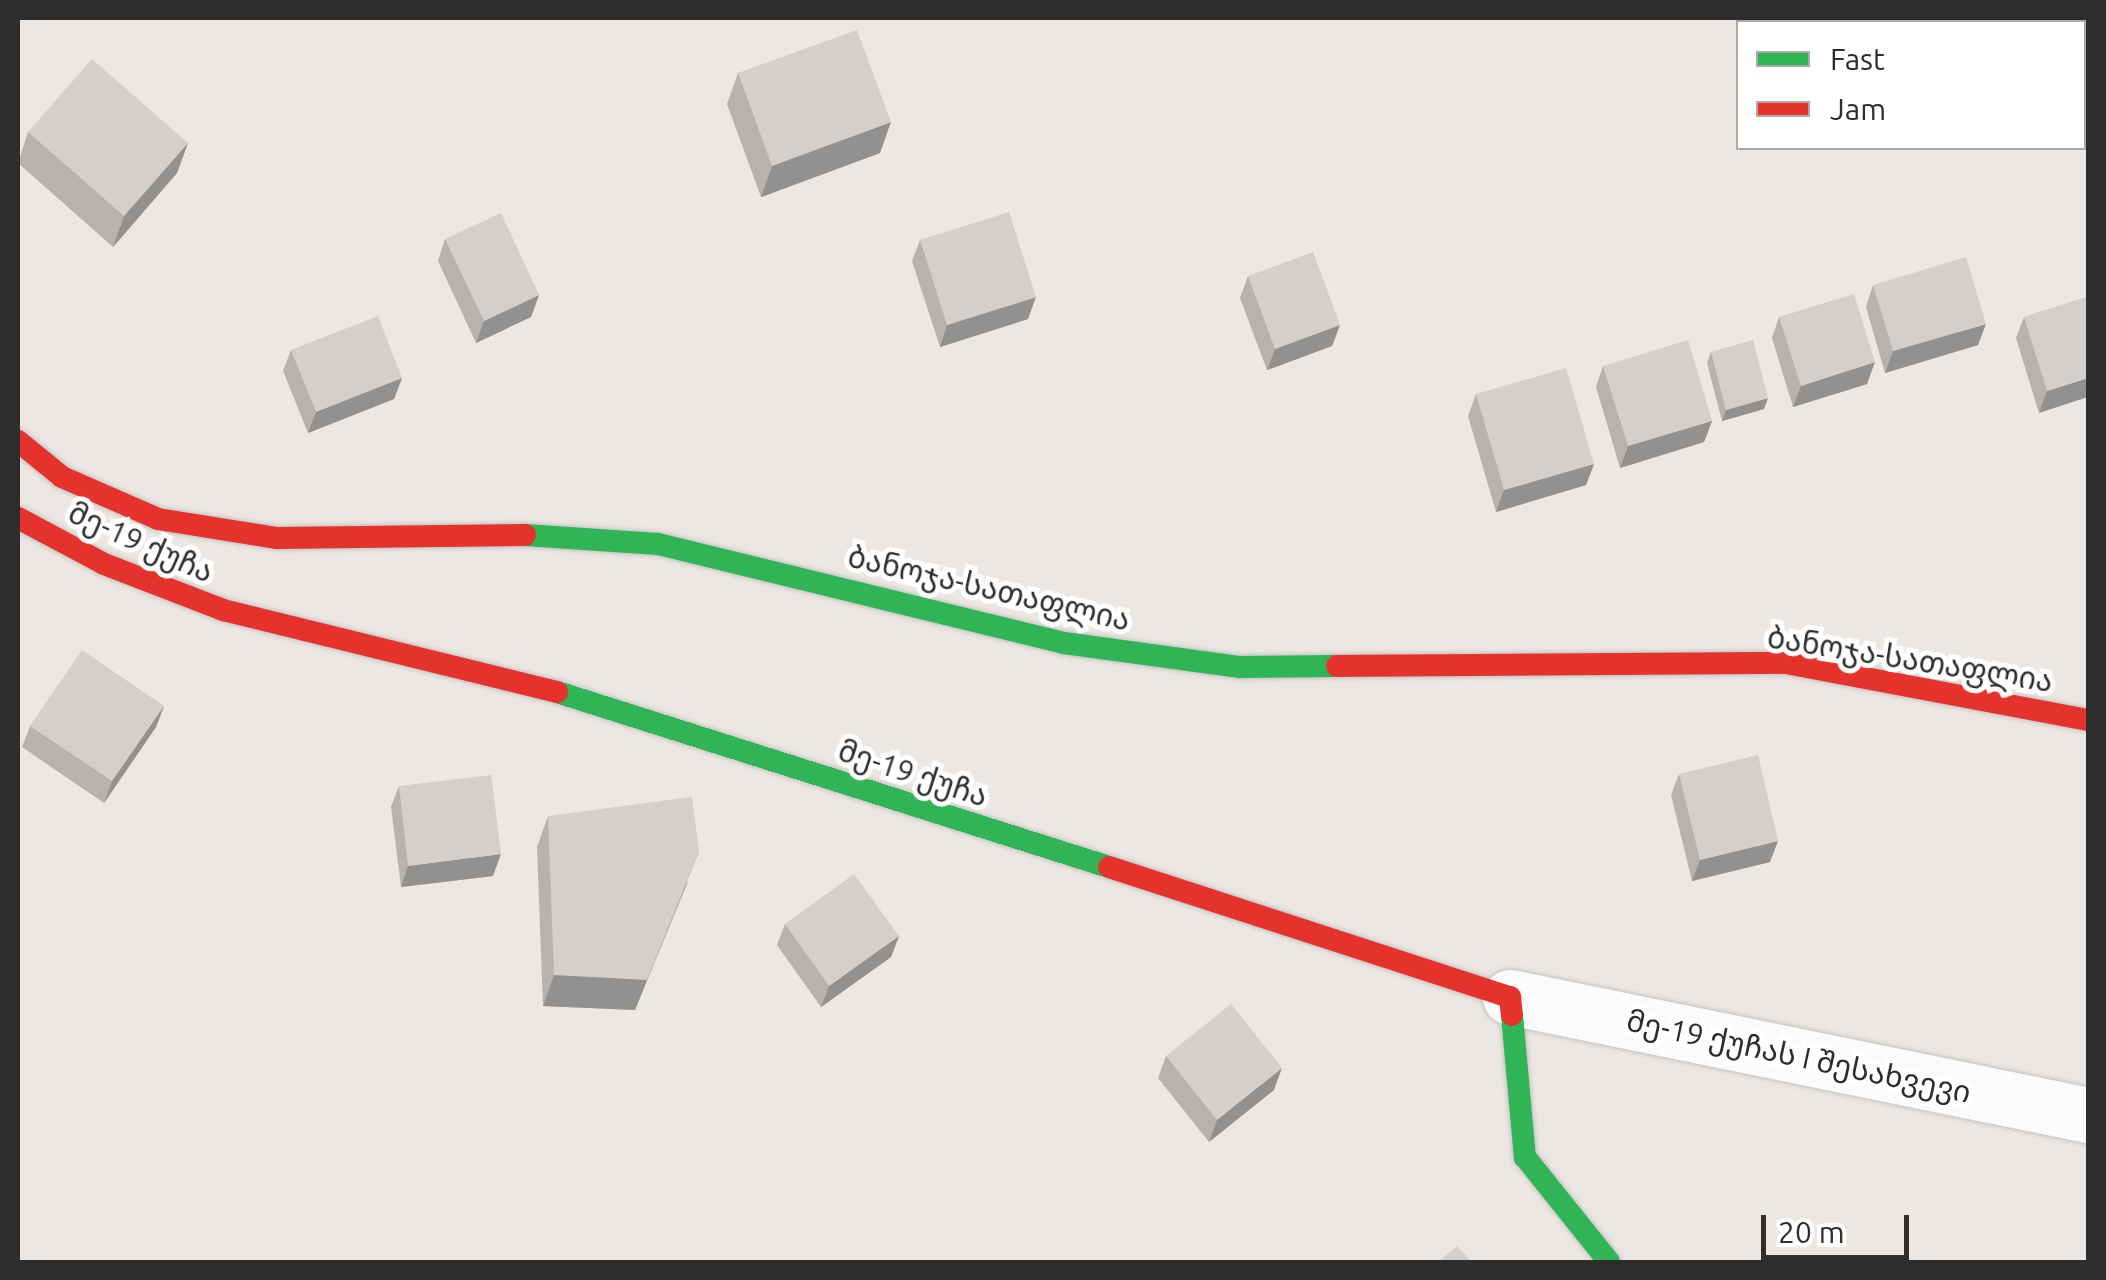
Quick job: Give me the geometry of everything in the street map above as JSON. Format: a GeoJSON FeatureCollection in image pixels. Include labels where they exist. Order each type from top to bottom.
{"type":"FeatureCollection","features":[{"type":"Feature","properties":{"kind":"street","name":"ბანოჯა-სათაფლია"},"geometry":{"type":"LineString","coordinates":[[18,441],[62,476],[158,519],[277,538],[507,534],[658,544],[1064,643],[1240,668],[1786,664],[2029,704],[2088,720]]}},
{"type":"Feature","properties":{"kind":"street","name":"მე-19 ქუჩა"},"geometry":{"type":"LineString","coordinates":[[18,518],[104,564],[223,610],[617,707],[1510,997]]}},
{"type":"Feature","properties":{"kind":"street","name":"მე-19 ქუჩას I შესახვევი"},"geometry":{"type":"LineString","coordinates":[[1510,997],[2088,1115]]}},
{"type":"Feature","properties":{"kind":"street"},"geometry":{"type":"LineString","coordinates":[[1510,997],[1526,1157],[1609,1262]]}},
{"type":"Feature","properties":{"kind":"building"},"geometry":{"type":"Polygon","coordinates":[[[857,30],[891,122],[772,166],[738,73],[857,30]]]}},
{"type":"Feature","properties":{"kind":"building"},"geometry":{"type":"Polygon","coordinates":[[[92,59],[188,143],[124,216],[28,132],[92,59]]]}},
{"type":"Feature","properties":{"kind":"building"},"geometry":{"type":"Polygon","coordinates":[[[1009,212],[1036,297],[947,325],[920,240],[1009,212]]]}},
{"type":"Feature","properties":{"kind":"building"},"geometry":{"type":"Polygon","coordinates":[[[501,213],[539,295],[484,321],[445,239],[501,213]]]}},
{"type":"Feature","properties":{"kind":"building"},"geometry":{"type":"Polygon","coordinates":[[[1313,252],[1340,325],[1275,349],[1248,276],[1313,252]]]}},
{"type":"Feature","properties":{"kind":"building"},"geometry":{"type":"Polygon","coordinates":[[[1966,257],[1986,324],[1893,351],[1873,285],[1966,257]]]}},
{"type":"Feature","properties":{"kind":"building"},"geometry":{"type":"Polygon","coordinates":[[[1854,294],[1875,362],[1801,386],[1779,317],[1854,294]]]}},
{"type":"Feature","properties":{"kind":"building"},"geometry":{"type":"Polygon","coordinates":[[[2088,297],[2088,378],[2047,391],[2024,317],[2088,297]]]}},
{"type":"Feature","properties":{"kind":"building"},"geometry":{"type":"Polygon","coordinates":[[[378,316],[402,378],[316,412],[291,350],[378,316]]]}},
{"type":"Feature","properties":{"kind":"building"},"geometry":{"type":"Polygon","coordinates":[[[1688,340],[1712,421],[1628,446],[1603,366],[1688,340]]]}},
{"type":"Feature","properties":{"kind":"building"},"geometry":{"type":"Polygon","coordinates":[[[1753,340],[1768,398],[1726,410],[1711,352],[1753,340]]]}},
{"type":"Feature","properties":{"kind":"building"},"geometry":{"type":"Polygon","coordinates":[[[1566,368],[1594,464],[1504,490],[1476,394],[1566,368]]]}},
{"type":"Feature","properties":{"kind":"building"},"geometry":{"type":"Polygon","coordinates":[[[82,650],[164,706],[112,781],[30,726],[82,650]]]}},
{"type":"Feature","properties":{"kind":"building"},"geometry":{"type":"Polygon","coordinates":[[[1758,755],[1778,841],[1700,860],[1679,774],[1758,755]]]}},
{"type":"Feature","properties":{"kind":"building"},"geometry":{"type":"Polygon","coordinates":[[[491,775],[501,854],[408,866],[399,786],[491,775]]]}},
{"type":"Feature","properties":{"kind":"building"},"geometry":{"type":"Polygon","coordinates":[[[692,797],[699,851],[647,980],[554,975],[548,816],[692,797]]]}},
{"type":"Feature","properties":{"kind":"building"},"geometry":{"type":"Polygon","coordinates":[[[854,874],[899,936],[829,986],[785,924],[854,874]]]}},
{"type":"Feature","properties":{"kind":"building"},"geometry":{"type":"Polygon","coordinates":[[[1231,1004],[1282,1068],[1217,1120],[1166,1056],[1231,1004]]]}},
{"type":"Feature","properties":{"kind":"building"},"geometry":{"type":"Polygon","coordinates":[[[1457,1246],[1472,1262],[1438,1262],[1457,1246]]]}},
{"type":"Feature","properties":{"kind":"traffic: fast"},"geometry":{"type":"LineString","coordinates":[[525,535],[658,544],[1064,643],[1240,667],[1337,666]]}},
{"type":"Feature","properties":{"kind":"traffic: fast"},"geometry":{"type":"LineString","coordinates":[[557,692],[1109,867]]}},
{"type":"Feature","properties":{"kind":"traffic: fast"},"geometry":{"type":"LineString","coordinates":[[1512,1015],[1525,1157],[1609,1262]]}},
{"type":"Feature","properties":{"kind":"traffic: jam"},"geometry":{"type":"LineString","coordinates":[[18,441],[62,477],[158,519],[277,538],[525,535]]}},
{"type":"Feature","properties":{"kind":"traffic: jam"},"geometry":{"type":"LineString","coordinates":[[18,518],[104,564],[223,610],[557,692]]}},
{"type":"Feature","properties":{"kind":"traffic: jam"},"geometry":{"type":"LineString","coordinates":[[1337,666],[1786,663],[2088,720]]}},
{"type":"Feature","properties":{"kind":"traffic: jam"},"geometry":{"type":"LineString","coordinates":[[1109,867],[1510,997],[1512,1015]]}}]}
